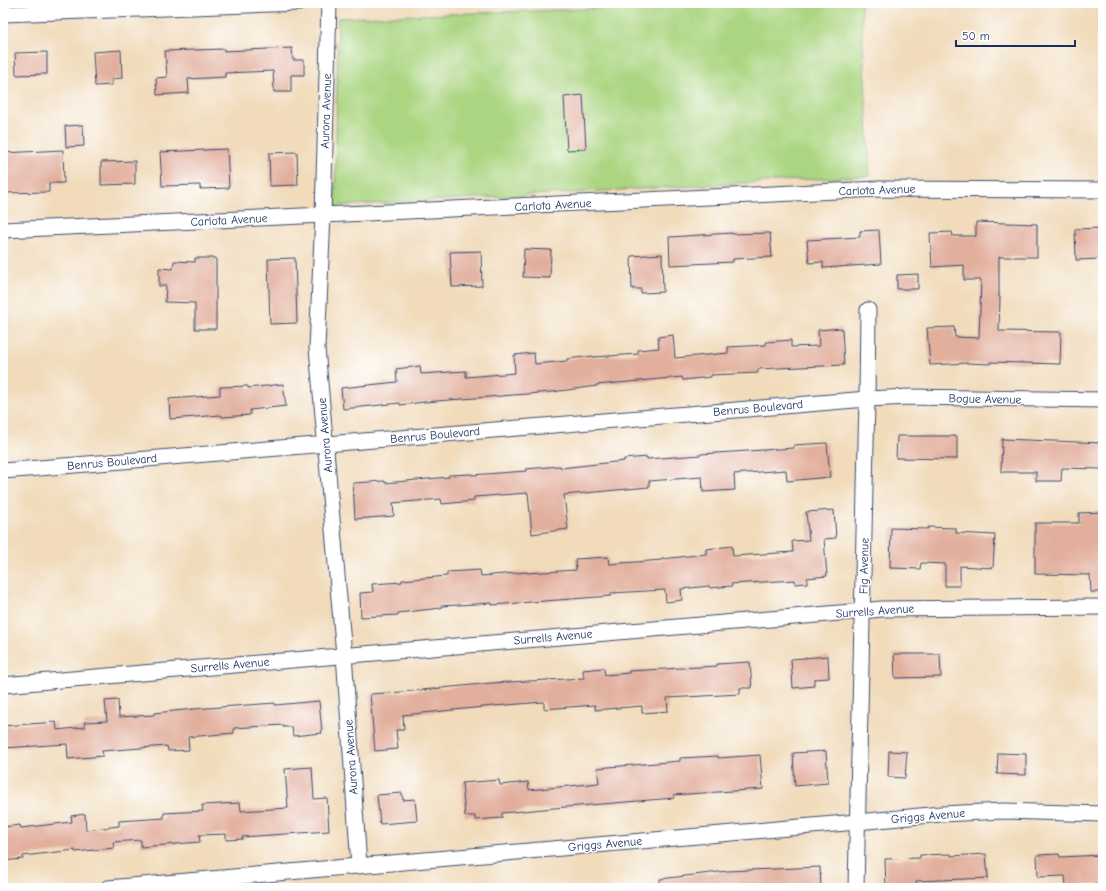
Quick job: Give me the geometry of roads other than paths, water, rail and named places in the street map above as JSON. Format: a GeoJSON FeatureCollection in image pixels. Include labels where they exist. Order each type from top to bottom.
{"type":"FeatureCollection","features":[{"type":"Feature","properties":{"kind":"street"},"geometry":{"type":"LineString","coordinates":[[3,14],[299,3]]}},
{"type":"Feature","properties":{"kind":"street","name":"Aurora Avenue"},"geometry":{"type":"LineString","coordinates":[[329,3],[323,215],[317,348],[344,655],[359,865]]}},
{"type":"Feature","properties":{"kind":"street","name":"Carlota Avenue"},"geometry":{"type":"LineString","coordinates":[[3,230],[879,188],[1103,190]]}},
{"type":"Feature","properties":{"kind":"street","name":"Fig Avenue"},"geometry":{"type":"LineString","coordinates":[[856,888],[863,611],[868,310]]}},
{"type":"Feature","properties":{"kind":"street","name":"Benrus Boulevard"},"geometry":{"type":"LineString","coordinates":[[3,471],[867,399]]}},
{"type":"Feature","properties":{"kind":"street","name":"Bogue Avenue"},"geometry":{"type":"LineString","coordinates":[[867,399],[1103,400]]}},
{"type":"Feature","properties":{"kind":"street","name":"Surrells Avenue"},"geometry":{"type":"LineString","coordinates":[[3,685],[881,609],[1103,607]]}},
{"type":"Feature","properties":{"kind":"street","name":"Griggs Avenue"},"geometry":{"type":"LineString","coordinates":[[108,888],[940,814],[1003,811],[1103,814]]}}]}
